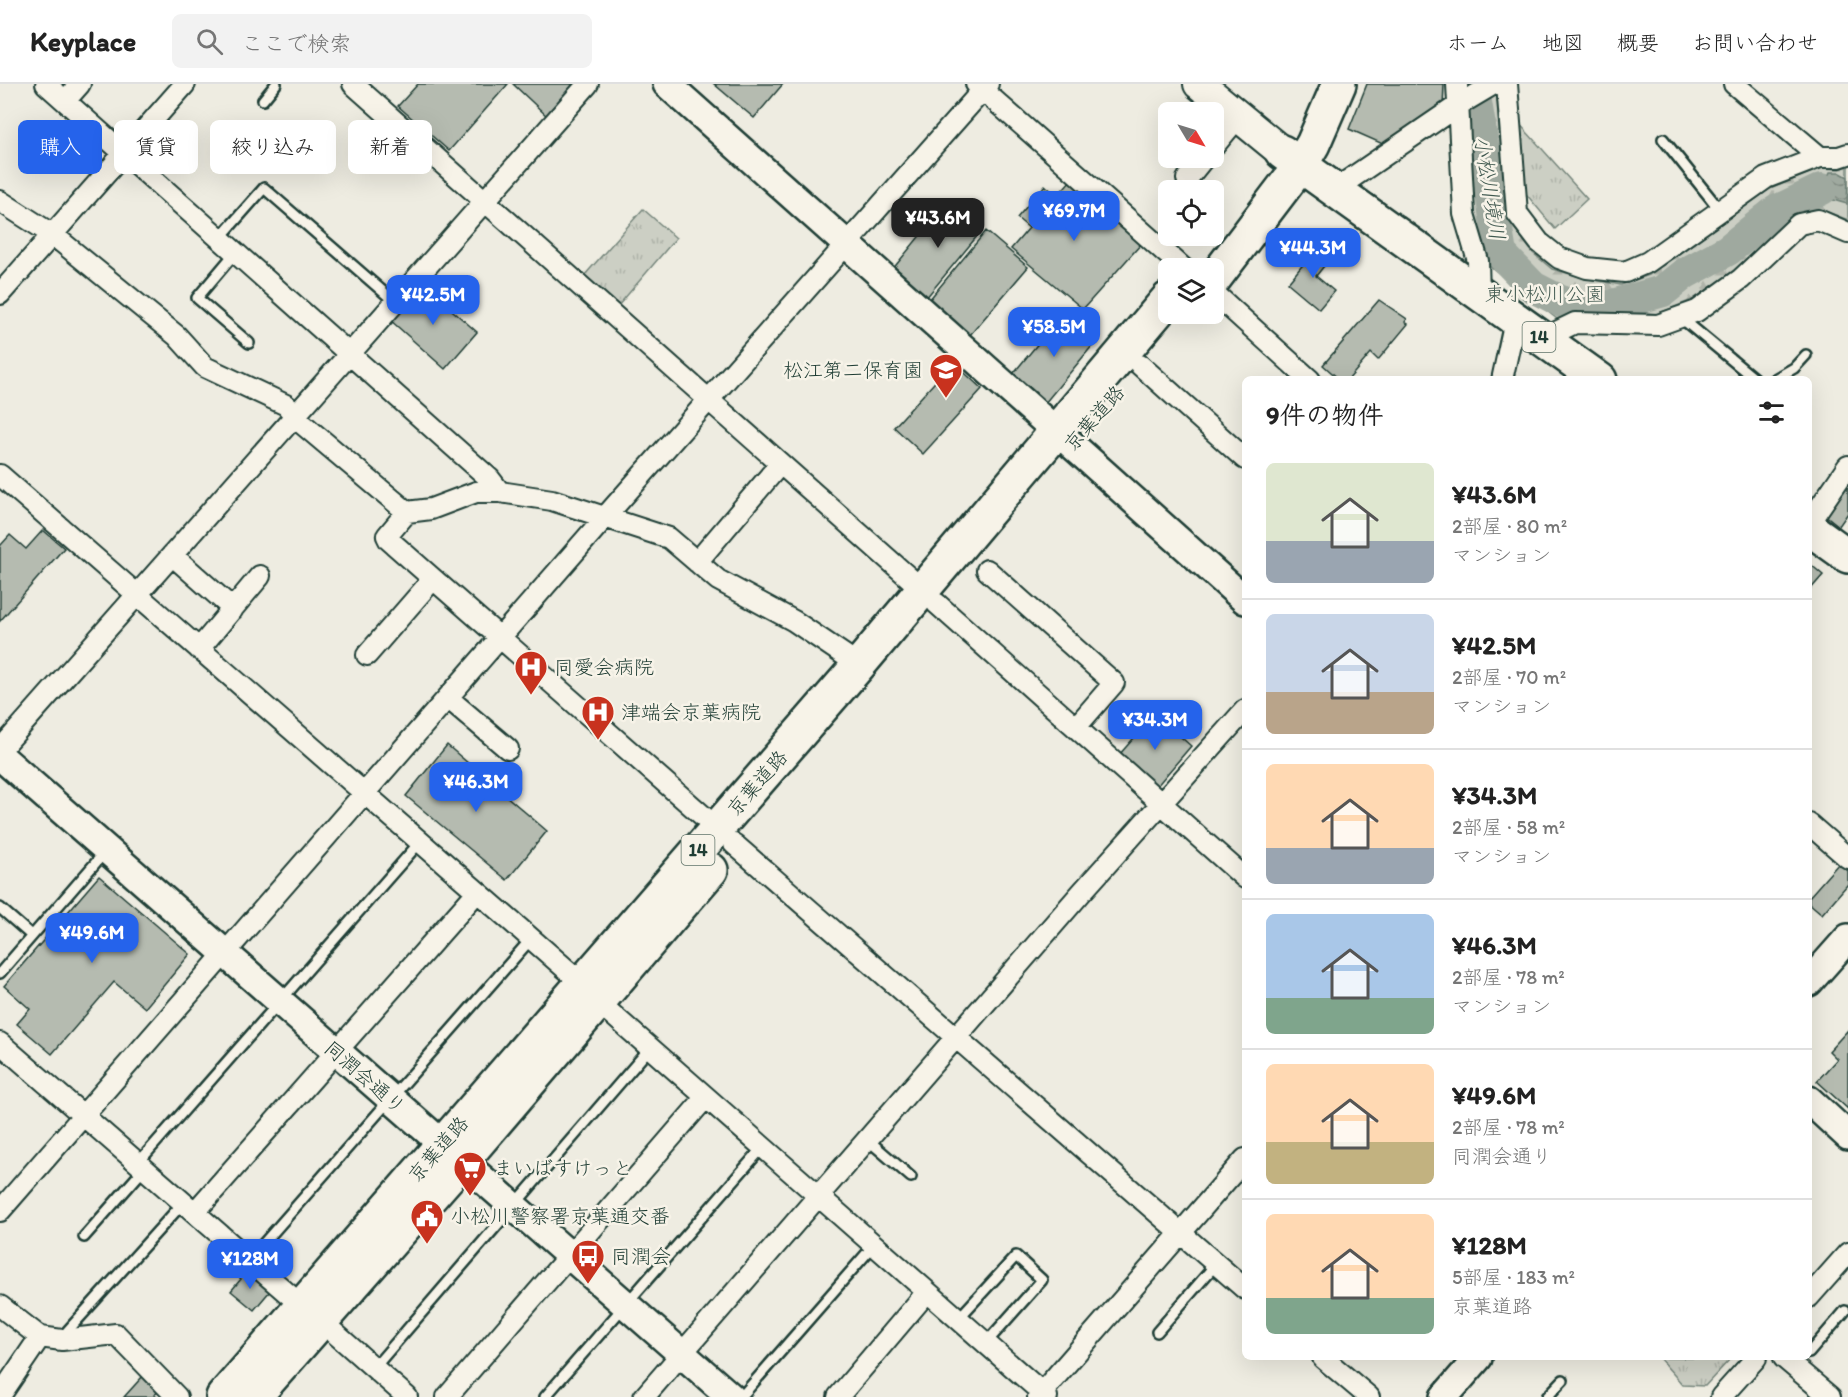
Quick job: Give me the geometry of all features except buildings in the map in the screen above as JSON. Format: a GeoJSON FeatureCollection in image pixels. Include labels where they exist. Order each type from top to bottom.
{"type":"FeatureCollection","features":[{"type":"Feature","properties":{"kind":"highway"},"geometry":{"type":"LineString","coordinates":[[1224,263],[1291,159],[1313,84]]}},
{"type":"Feature","properties":{"kind":"highway"},"geometry":{"type":"LineString","coordinates":[[1202,258],[1261,185],[1291,159],[1313,144],[1339,84]]}},
{"type":"Feature","properties":{"kind":"highway","name":"14"},"geometry":{"type":"LineString","coordinates":[[1291,159],[1594,376]]}},
{"type":"Feature","properties":{"kind":"highway","name":"京葉道路"},"geometry":{"type":"LineString","coordinates":[[223,1397],[312,1314],[726,836],[859,665],[929,597],[1064,438],[1158,312]]}},
{"type":"Feature","properties":{"kind":"highway","name":"京葉道路"},"geometry":{"type":"LineString","coordinates":[[1064,438],[1140,365],[1175,324]]}},
{"type":"Feature","properties":{"kind":"highway"},"geometry":{"type":"LineString","coordinates":[[1812,530],[1848,556]]}},
{"type":"Feature","properties":{"kind":"highway","name":"京葉道路"},"geometry":{"type":"LineString","coordinates":[[726,836],[862,695],[929,597]]}},
{"type":"Feature","properties":{"kind":"highway","name":"京葉道路"},"geometry":{"type":"LineString","coordinates":[[254,1397],[312,1314]]}},
{"type":"Feature","properties":{"kind":"main road"},"geometry":{"type":"LineString","coordinates":[[1199,84],[1291,159]]}},
{"type":"Feature","properties":{"kind":"street"},"geometry":{"type":"LineString","coordinates":[[46,84],[114,146]]}},
{"type":"Feature","properties":{"kind":"street"},"geometry":{"type":"LineString","coordinates":[[65,100],[80,84]]}},
{"type":"Feature","properties":{"kind":"street"},"geometry":{"type":"LineString","coordinates":[[153,120],[185,84]]}},
{"type":"Feature","properties":{"kind":"street"},"geometry":{"type":"LineString","coordinates":[[353,84],[1242,875]]}},
{"type":"Feature","properties":{"kind":"street"},"geometry":{"type":"LineString","coordinates":[[0,750],[588,84]]}},
{"type":"Feature","properties":{"kind":"street"},"geometry":{"type":"LineString","coordinates":[[667,84],[1242,597]]}},
{"type":"Feature","properties":{"kind":"street"},"geometry":{"type":"LineString","coordinates":[[1334,190],[1460,97],[1494,84]]}},
{"type":"Feature","properties":{"kind":"street"},"geometry":{"type":"LineString","coordinates":[[1507,84],[1517,213],[1539,242],[1559,258],[1587,268],[1625,272],[1648,262],[1766,178],[1820,157],[1839,157],[1848,154]]}},
{"type":"Feature","properties":{"kind":"street"},"geometry":{"type":"LineString","coordinates":[[1734,84],[1820,157]]}},
{"type":"Feature","properties":{"kind":"street"},"geometry":{"type":"LineString","coordinates":[[0,1211],[224,952],[604,518],[847,245],[983,87],[1172,258]]}},
{"type":"Feature","properties":{"kind":"street"},"geometry":{"type":"LineString","coordinates":[[1460,97],[1464,214],[1478,261],[1479,294]]}},
{"type":"Feature","properties":{"kind":"street"},"geometry":{"type":"LineString","coordinates":[[1224,134],[1238,117]]}},
{"type":"Feature","properties":{"kind":"street"},"geometry":{"type":"LineString","coordinates":[[0,294],[114,164]]}},
{"type":"Feature","properties":{"kind":"street"},"geometry":{"type":"LineString","coordinates":[[1186,179],[1195,168]]}},
{"type":"Feature","properties":{"kind":"street"},"geometry":{"type":"LineString","coordinates":[[146,174],[490,479],[500,492]]}},
{"type":"Feature","properties":{"kind":"street"},"geometry":{"type":"LineString","coordinates":[[0,201],[53,235],[177,336],[205,367],[261,391],[286,405],[299,421],[407,512]]}},
{"type":"Feature","properties":{"kind":"street"},"geometry":{"type":"LineString","coordinates":[[1542,339],[1575,323],[1658,325],[1697,311],[1741,279],[1799,224],[1818,220],[1848,233]]}},
{"type":"Feature","properties":{"kind":"street"},"geometry":{"type":"LineString","coordinates":[[1224,302],[1306,376]]}},
{"type":"Feature","properties":{"kind":"street"},"geometry":{"type":"LineString","coordinates":[[1503,376],[1515,320]]}},
{"type":"Feature","properties":{"kind":"street"},"geometry":{"type":"LineString","coordinates":[[1140,365],[1242,456]]}},
{"type":"Feature","properties":{"kind":"street"},"geometry":{"type":"LineString","coordinates":[[697,562],[780,464]]}},
{"type":"Feature","properties":{"kind":"street"},"geometry":{"type":"LineString","coordinates":[[1812,519],[1848,466]]}},
{"type":"Feature","properties":{"kind":"street"},"geometry":{"type":"LineString","coordinates":[[0,475],[531,939],[650,1048],[986,1343],[1042,1395],[1242,1162]]}},
{"type":"Feature","properties":{"kind":"street"},"geometry":{"type":"LineString","coordinates":[[859,665],[794,621],[718,580],[669,538],[552,500],[500,492],[478,492],[431,509],[407,512],[387,536],[500,638],[1242,1286]]}},
{"type":"Feature","properties":{"kind":"street"},"geometry":{"type":"LineString","coordinates":[[172,555],[233,609]]}},
{"type":"Feature","properties":{"kind":"street"},"geometry":{"type":"LineString","coordinates":[[987,570],[1114,683],[1076,727]]}},
{"type":"Feature","properties":{"kind":"street"},"geometry":{"type":"LineString","coordinates":[[199,649],[260,576]]}},
{"type":"Feature","properties":{"kind":"street"},"geometry":{"type":"LineString","coordinates":[[367,655],[433,579]]}},
{"type":"Feature","properties":{"kind":"street"},"geometry":{"type":"LineString","coordinates":[[448,698],[508,749]]}},
{"type":"Feature","properties":{"kind":"street"},"geometry":{"type":"LineString","coordinates":[[644,1397],[1242,713]]}},
{"type":"Feature","properties":{"kind":"street","name":"同潤会通り"},"geometry":{"type":"LineString","coordinates":[[0,756],[731,1397]]}},
{"type":"Feature","properties":{"kind":"street"},"geometry":{"type":"LineString","coordinates":[[1812,827],[1848,858]]}},
{"type":"Feature","properties":{"kind":"street"},"geometry":{"type":"LineString","coordinates":[[189,1207],[335,1051],[477,892]]}},
{"type":"Feature","properties":{"kind":"street"},"geometry":{"type":"LineString","coordinates":[[1812,979],[1848,938]]}},
{"type":"Feature","properties":{"kind":"street"},"geometry":{"type":"LineString","coordinates":[[0,1043],[407,1397]]}},
{"type":"Feature","properties":{"kind":"street"},"geometry":{"type":"LineString","coordinates":[[447,1397],[706,1097]]}},
{"type":"Feature","properties":{"kind":"street"},"geometry":{"type":"LineString","coordinates":[[1812,1103],[1848,1136]]}},
{"type":"Feature","properties":{"kind":"street"},"geometry":{"type":"LineString","coordinates":[[1812,1295],[1848,1253]]}},
{"type":"Feature","properties":{"kind":"street"},"geometry":{"type":"LineString","coordinates":[[838,1397],[927,1292]]}},
{"type":"Feature","properties":{"kind":"street"},"geometry":{"type":"LineString","coordinates":[[0,1306],[40,1337],[60,1339],[116,1334],[177,1397]]}},
{"type":"Feature","properties":{"kind":"street"},"geometry":{"type":"LineString","coordinates":[[0,1396],[40,1337]]}},
{"type":"Feature","properties":{"kind":"street"},"geometry":{"type":"LineString","coordinates":[[1325,1360],[1369,1397]]}},
{"type":"Feature","properties":{"kind":"street"},"geometry":{"type":"LineString","coordinates":[[1444,1397],[1476,1360]]}},
{"type":"Feature","properties":{"kind":"street"},"geometry":{"type":"LineString","coordinates":[[1721,1397],[1754,1360]]}},
{"type":"Feature","properties":{"kind":"street"},"geometry":{"type":"LineString","coordinates":[[1795,1361],[1830,1397]]}},
{"type":"Feature","properties":{"kind":"lane"},"geometry":{"type":"LineString","coordinates":[[263,100],[276,84]]}},
{"type":"Feature","properties":{"kind":"lane"},"geometry":{"type":"LineString","coordinates":[[1663,139],[1720,210]]}},
{"type":"Feature","properties":{"kind":"lane"},"geometry":{"type":"LineString","coordinates":[[219,239],[264,188],[395,302]]}},
{"type":"Feature","properties":{"kind":"lane"},"geometry":{"type":"LineString","coordinates":[[235,253],[196,298],[249,343]]}},
{"type":"Feature","properties":{"kind":"lane"},"geometry":{"type":"LineString","coordinates":[[1680,317],[1751,376]]}},
{"type":"Feature","properties":{"kind":"lane"},"geometry":{"type":"LineString","coordinates":[[1780,376],[1794,368],[1806,355]]}},
{"type":"Feature","properties":{"kind":"lane"},"geometry":{"type":"LineString","coordinates":[[84,1237],[278,1000],[420,842]]}},
{"type":"Feature","properties":{"kind":"lane"},"geometry":{"type":"LineString","coordinates":[[0,973],[106,849]]}},
{"type":"Feature","properties":{"kind":"lane"},"geometry":{"type":"LineString","coordinates":[[0,908],[32,936]]}},
{"type":"Feature","properties":{"kind":"lane"},"geometry":{"type":"LineString","coordinates":[[249,1260],[531,939]]}},
{"type":"Feature","properties":{"kind":"lane"},"geometry":{"type":"LineString","coordinates":[[374,1368],[650,1048]]}},
{"type":"Feature","properties":{"kind":"lane"},"geometry":{"type":"LineString","coordinates":[[868,1140],[911,1177]]}},
{"type":"Feature","properties":{"kind":"lane"},"geometry":{"type":"LineString","coordinates":[[545,1397],[763,1147]]}},
{"type":"Feature","properties":{"kind":"lane"},"geometry":{"type":"LineString","coordinates":[[60,1339],[189,1207]]}},
{"type":"Feature","properties":{"kind":"lane"},"geometry":{"type":"LineString","coordinates":[[741,1397],[874,1245]]}},
{"type":"Feature","properties":{"kind":"lane"},"geometry":{"type":"LineString","coordinates":[[958,1319],[1016,1256],[1042,1281],[986,1343]]}},
{"type":"Feature","properties":{"kind":"lane"},"geometry":{"type":"LineString","coordinates":[[1157,1332],[1216,1264]]}},
{"type":"Feature","properties":{"kind":"lane"},"geometry":{"type":"LineString","coordinates":[[1812,1350],[1845,1311]]}},
{"type":"Feature","properties":{"kind":"lane"},"geometry":{"type":"LineString","coordinates":[[1547,1397],[1563,1380]]}},
{"type":"Feature","properties":{"kind":"green space","name":"東小松川公園"},"geometry":{"type":"Polygon","coordinates":[[[1496,86],[1506,217],[1533,253],[1552,269],[1621,285],[1649,275],[1770,189],[1821,168],[1840,169],[1848,166],[1848,220],[1818,208],[1793,215],[1734,271],[1692,300],[1657,314],[1586,308],[1557,319],[1491,267],[1475,214],[1468,103],[1496,86]]]}},
{"type":"Feature","properties":{"kind":"green space"},"geometry":{"type":"Polygon","coordinates":[[[1517,121],[1587,199],[1555,229],[1522,189],[1517,121]]]}},
{"type":"Feature","properties":{"kind":"green space"},"geometry":{"type":"Polygon","coordinates":[[[643,209],[676,238],[618,306],[584,276],[643,209]]]}},
{"type":"Feature","properties":{"kind":"green space"},"geometry":{"type":"Polygon","coordinates":[[[1661,1360],[1729,1360],[1705,1386],[1683,1385],[1661,1360]]]}},
{"type":"Feature","properties":{"kind":"water"},"geometry":{"type":"Polygon","coordinates":[[[1830,172],[1839,172],[1848,177],[1847,204],[1830,199],[1822,189],[1830,172]]]}},
{"type":"Feature","properties":{"kind":"waterway","name":"小松川境川"},"geometry":{"type":"LineString","coordinates":[[1473,84],[1501,254],[1533,287],[1584,313],[1663,291],[1684,274],[1728,250],[1776,211],[1822,189]]}},
{"type":"Feature","properties":{"kind":"place","name":"松江第二保育園"},"geometry":{"type":"Point","coordinates":[946,399]}},
{"type":"Feature","properties":{"kind":"place","name":"同愛会病院"},"geometry":{"type":"Point","coordinates":[531,696]}},
{"type":"Feature","properties":{"kind":"place","name":"津端会京葉病院"},"geometry":{"type":"Point","coordinates":[598,741]}},
{"type":"Feature","properties":{"kind":"place","name":"まいばすけっと"},"geometry":{"type":"Point","coordinates":[470,1197]}},
{"type":"Feature","properties":{"kind":"place","name":"小松川警察署京葉通交番"},"geometry":{"type":"Point","coordinates":[427,1245]}},
{"type":"Feature","properties":{"kind":"place","name":"同潤会"},"geometry":{"type":"Point","coordinates":[588,1285]}}]}
